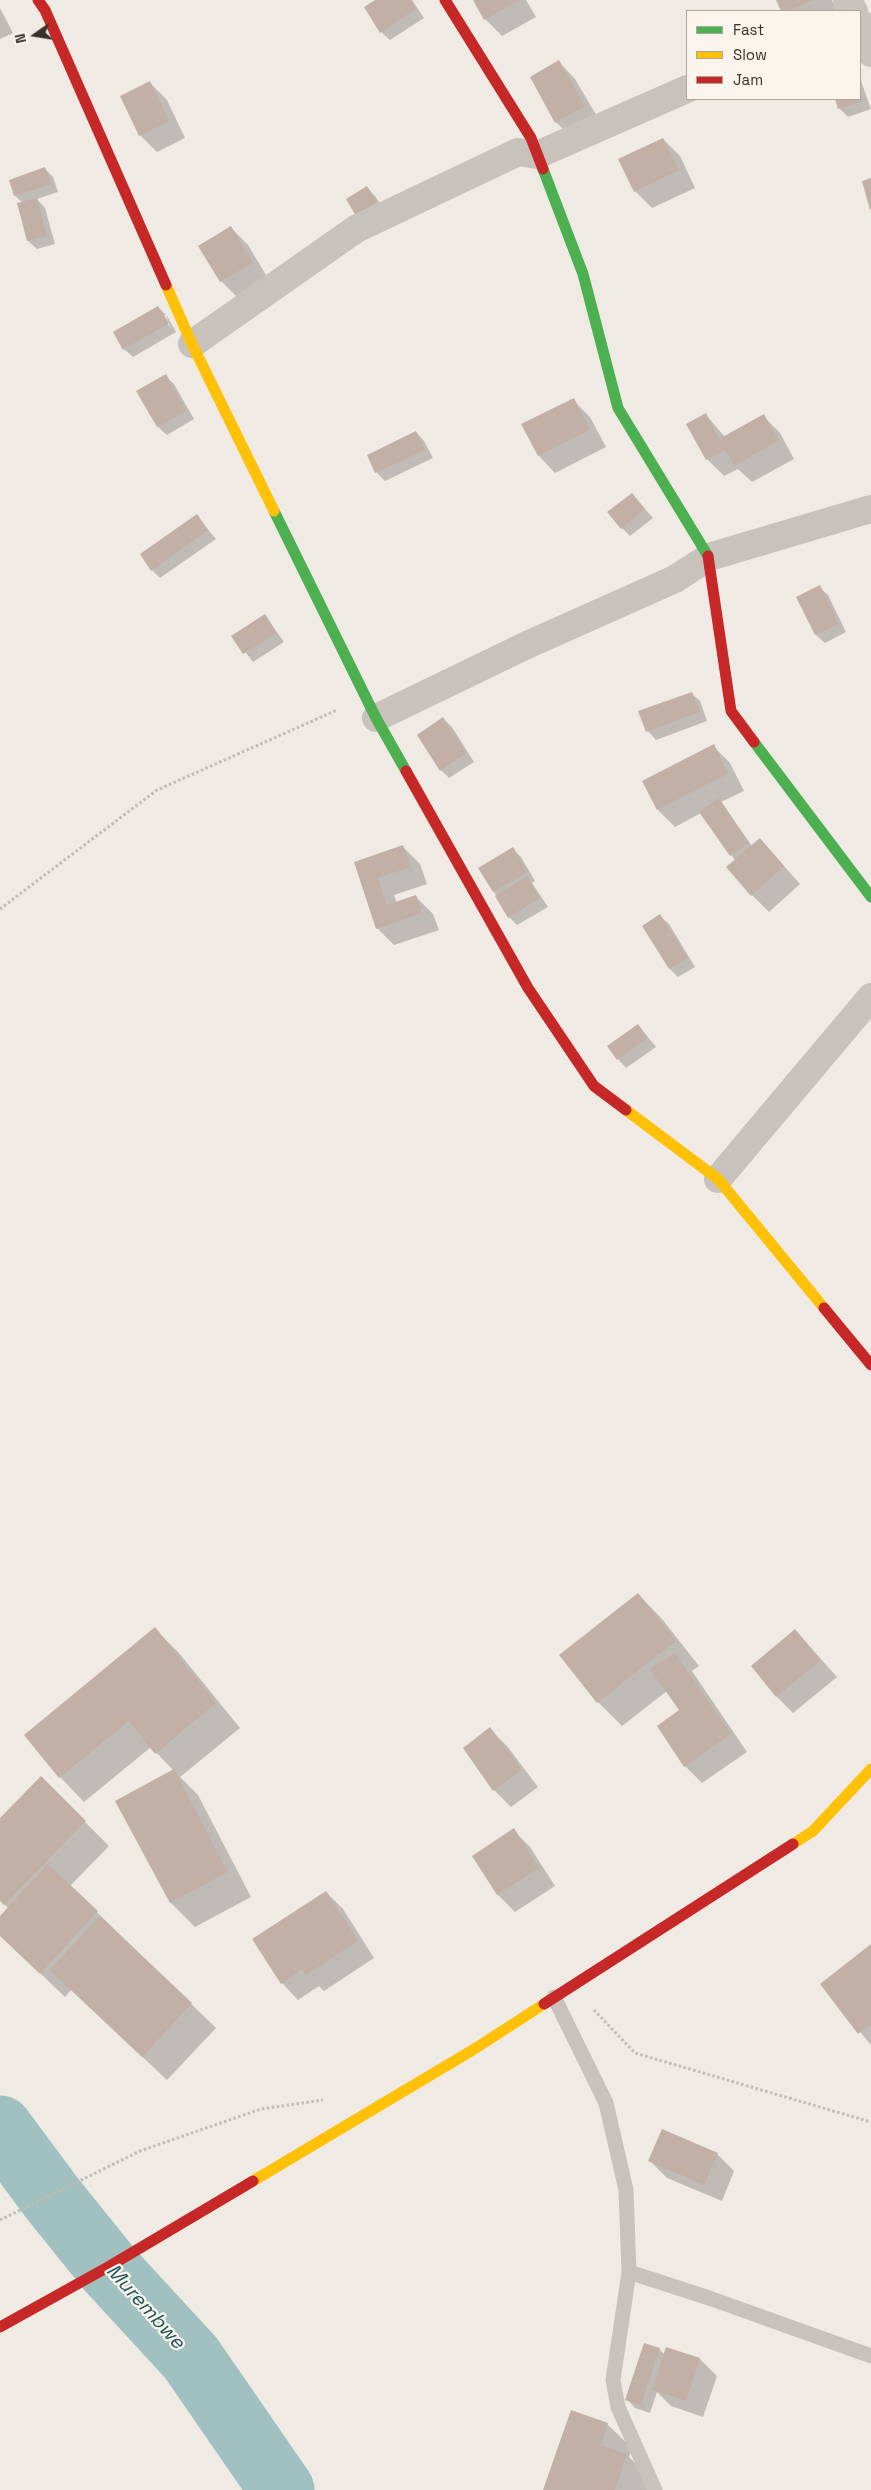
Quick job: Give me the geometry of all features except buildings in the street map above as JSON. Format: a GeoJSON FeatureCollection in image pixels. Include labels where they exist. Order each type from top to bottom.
{"type":"FeatureCollection","features":[{"type":"Feature","properties":{"kind":"main road"},"geometry":{"type":"LineString","coordinates":[[38,0],[45,10],[192,344],[372,707],[528,988],[594,1086],[718,1179],[871,1364]]}},
{"type":"Feature","properties":{"kind":"main road"},"geometry":{"type":"LineString","coordinates":[[445,0],[531,138],[583,274],[618,408],[709,557],[730,712],[871,897]]}},
{"type":"Feature","properties":{"kind":"main road"},"geometry":{"type":"LineString","coordinates":[[0,2327],[198,2214],[467,2053],[571,1987],[813,1831],[871,1769]]}},
{"type":"Feature","properties":{"kind":"street"},"geometry":{"type":"LineString","coordinates":[[861,26],[871,53]]}},
{"type":"Feature","properties":{"kind":"street"},"geometry":{"type":"LineString","coordinates":[[192,344],[356,229],[518,152],[537,155],[686,89]]}},
{"type":"Feature","properties":{"kind":"street"},"geometry":{"type":"LineString","coordinates":[[372,707],[527,645],[676,579],[709,557],[871,509]]}},
{"type":"Feature","properties":{"kind":"street"},"geometry":{"type":"LineString","coordinates":[[718,1179],[871,997]]}},
{"type":"Feature","properties":{"kind":"lane"},"geometry":{"type":"LineString","coordinates":[[554,1997],[606,2104],[626,2190],[629,2272],[613,2380],[618,2407],[655,2490]]}},
{"type":"Feature","properties":{"kind":"lane"},"geometry":{"type":"LineString","coordinates":[[629,2272],[712,2298],[871,2356]]}},
{"type":"Feature","properties":{"kind":"path"},"geometry":{"type":"LineString","coordinates":[[0,909],[157,790],[372,707]]}},
{"type":"Feature","properties":{"kind":"path"},"geometry":{"type":"LineString","coordinates":[[571,1987],[635,2052],[871,2122]]}},
{"type":"Feature","properties":{"kind":"path"},"geometry":{"type":"LineString","coordinates":[[0,2220],[140,2151],[261,2109],[324,2100]]}},
{"type":"Feature","properties":{"kind":"waterway","name":"Murembwe"},"geometry":{"type":"LineString","coordinates":[[0,2128],[52,2198],[110,2270],[191,2358],[282,2490]]}},
{"type":"Feature","properties":{"kind":"traffic: fast"},"geometry":{"type":"LineString","coordinates":[[543,169],[583,274],[618,408],[708,556]]}},
{"type":"Feature","properties":{"kind":"traffic: fast"},"geometry":{"type":"LineString","coordinates":[[274,511],[376,718],[406,771]]}},
{"type":"Feature","properties":{"kind":"traffic: fast"},"geometry":{"type":"LineString","coordinates":[[754,742],[871,897]]}},
{"type":"Feature","properties":{"kind":"traffic: slow"},"geometry":{"type":"LineString","coordinates":[[166,285],[192,344],[274,511]]}},
{"type":"Feature","properties":{"kind":"traffic: slow"},"geometry":{"type":"LineString","coordinates":[[626,1110],[718,1179],[824,1308]]}},
{"type":"Feature","properties":{"kind":"traffic: slow"},"geometry":{"type":"LineString","coordinates":[[793,1844],[813,1831],[871,1769]]}},
{"type":"Feature","properties":{"kind":"traffic: slow"},"geometry":{"type":"LineString","coordinates":[[253,2181],[476,2048],[544,2004]]}},
{"type":"Feature","properties":{"kind":"traffic: jam"},"geometry":{"type":"LineString","coordinates":[[38,0],[45,10],[166,285]]}},
{"type":"Feature","properties":{"kind":"traffic: jam"},"geometry":{"type":"LineString","coordinates":[[445,0],[531,138],[543,169]]}},
{"type":"Feature","properties":{"kind":"traffic: jam"},"geometry":{"type":"LineString","coordinates":[[708,556],[731,711],[754,742]]}},
{"type":"Feature","properties":{"kind":"traffic: jam"},"geometry":{"type":"LineString","coordinates":[[406,771],[528,988],[594,1086],[626,1110]]}},
{"type":"Feature","properties":{"kind":"traffic: jam"},"geometry":{"type":"LineString","coordinates":[[824,1308],[871,1365]]}},
{"type":"Feature","properties":{"kind":"traffic: jam"},"geometry":{"type":"LineString","coordinates":[[544,2004],[793,1844]]}},
{"type":"Feature","properties":{"kind":"traffic: jam"},"geometry":{"type":"LineString","coordinates":[[0,2327],[108,2267],[253,2181]]}}]}
